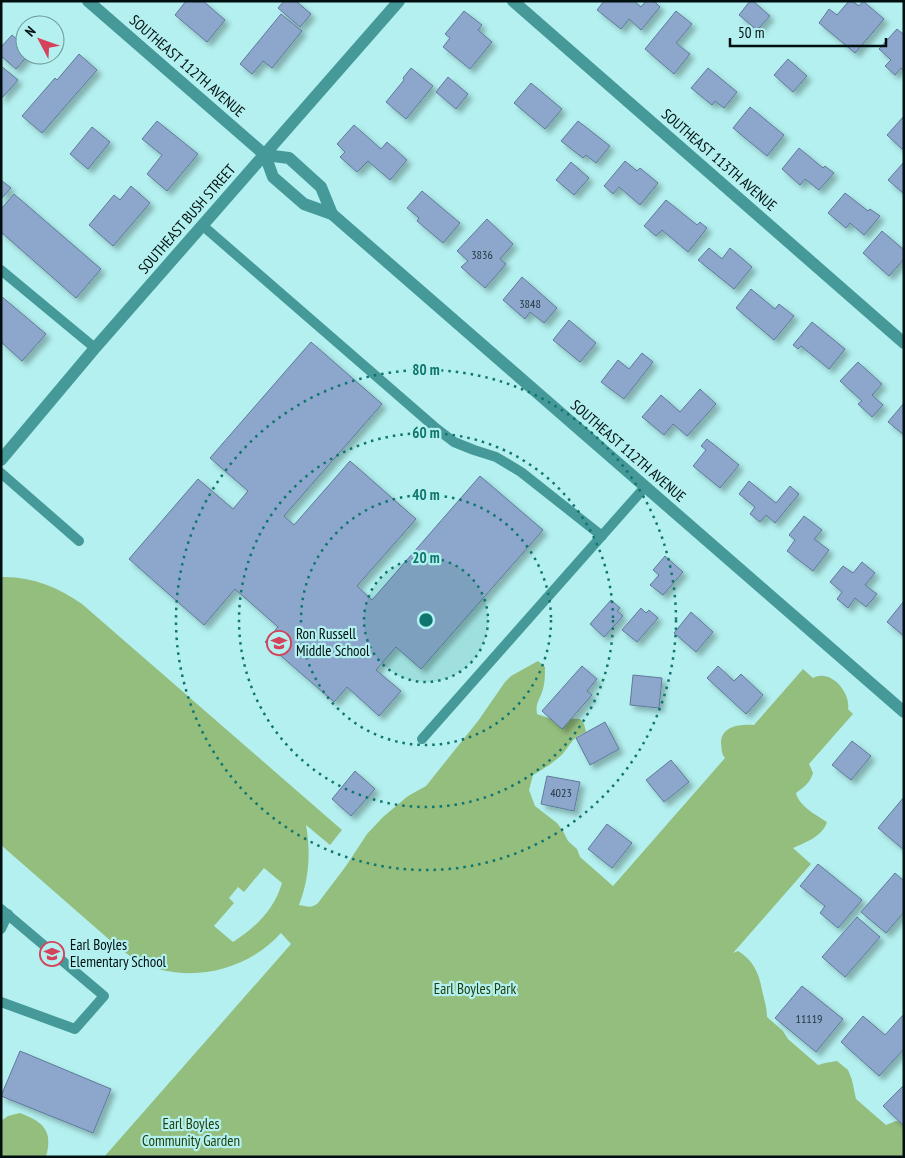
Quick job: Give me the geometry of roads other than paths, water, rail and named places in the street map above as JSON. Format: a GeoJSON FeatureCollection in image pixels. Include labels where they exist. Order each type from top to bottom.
{"type":"FeatureCollection","features":[{"type":"Feature","properties":{"kind":"street","name":"SOUTHEAST 112TH AVENUE"},"geometry":{"type":"LineString","coordinates":[[88,1],[265,155],[273,176],[304,204],[332,214],[904,712]]}},
{"type":"Feature","properties":{"kind":"street","name":"SOUTHEAST BUSH STREET"},"geometry":{"type":"LineString","coordinates":[[4,453],[399,1]]}},
{"type":"Feature","properties":{"kind":"street","name":"SOUTHEAST 113TH AVENUE"},"geometry":{"type":"LineString","coordinates":[[513,1],[904,343]]}},
{"type":"Feature","properties":{"kind":"street","name":"SOUTHEAST 112TH AVENUE"},"geometry":{"type":"LineString","coordinates":[[265,155],[289,158],[320,187],[332,214]]}},
{"type":"Feature","properties":{"kind":"lane"},"geometry":{"type":"LineString","coordinates":[[202,225],[437,429],[454,442],[496,457],[522,472],[602,536]]}},
{"type":"Feature","properties":{"kind":"lane"},"geometry":{"type":"LineString","coordinates":[[1,270],[95,348]]}},
{"type":"Feature","properties":{"kind":"lane"},"geometry":{"type":"LineString","coordinates":[[1,473],[79,541]]}},
{"type":"Feature","properties":{"kind":"lane"},"geometry":{"type":"LineString","coordinates":[[422,739],[645,488]]}},
{"type":"Feature","properties":{"kind":"lane"},"geometry":{"type":"LineString","coordinates":[[1,928],[5,912],[104,996],[75,1028],[1,1002]]}},
{"type":"Feature","properties":{"kind":"place","name":"Ron Russell Middle School"},"geometry":{"type":"Point","coordinates":[279,643]}},
{"type":"Feature","properties":{"kind":"place","name":"Earl Boyles Elementary School"},"geometry":{"type":"Point","coordinates":[52,954]}},
{"type":"Feature","properties":{"kind":"park label","name":"Earl Boyles Park"},"geometry":{"type":"Point","coordinates":[475,989]}},
{"type":"Feature","properties":{"kind":"park label","name":"Earl Boyles Community Garden"},"geometry":{"type":"Point","coordinates":[191,1132]}}]}
